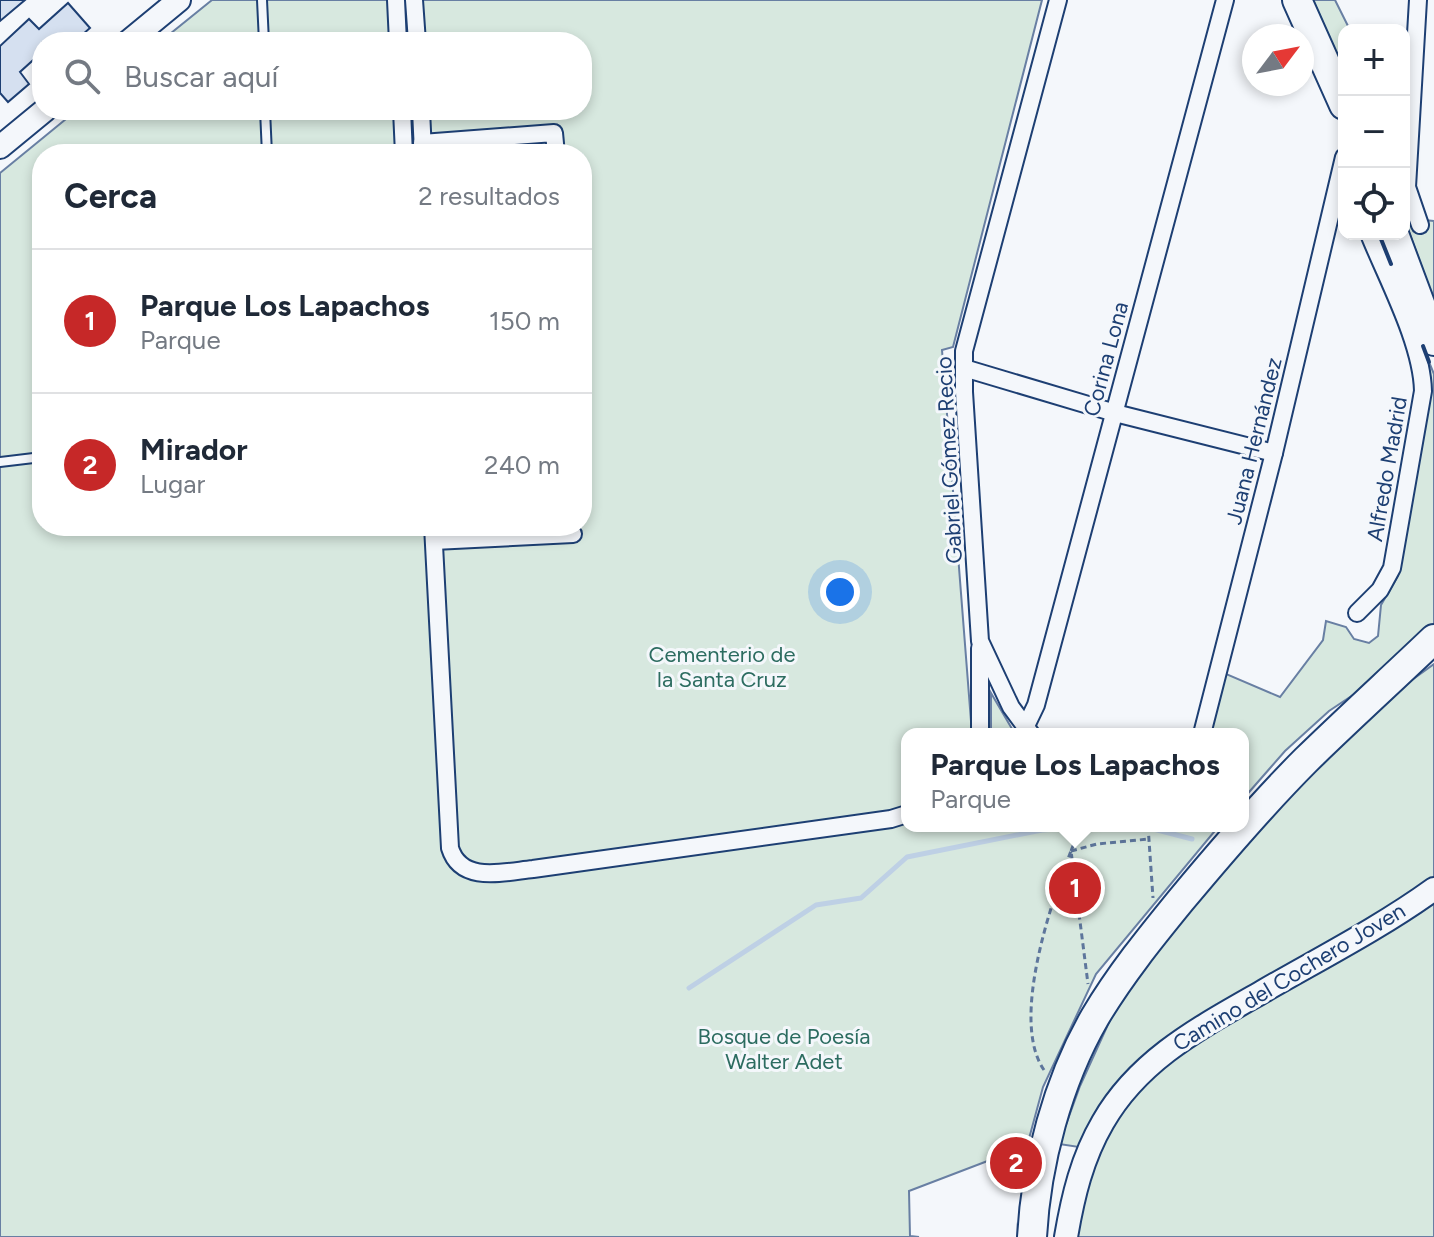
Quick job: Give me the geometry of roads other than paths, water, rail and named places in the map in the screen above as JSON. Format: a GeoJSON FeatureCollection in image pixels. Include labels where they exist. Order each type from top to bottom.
{"type":"FeatureCollection","features":[{"type":"Feature","properties":{"kind":"highway"},"geometry":{"type":"LineString","coordinates":[[1297,0],[1340,96]]}},
{"type":"Feature","properties":{"kind":"highway"},"geometry":{"type":"LineString","coordinates":[[1410,240],[1433,335]]}},
{"type":"Feature","properties":{"kind":"highway"},"geometry":{"type":"LineString","coordinates":[[1249,822],[1306,760],[1434,639]]}},
{"type":"Feature","properties":{"kind":"highway"},"geometry":{"type":"LineString","coordinates":[[1032,1237],[1042,1165],[1062,1095],[1094,1019],[1131,961],[1240,832]]}},
{"type":"Feature","properties":{"kind":"street"},"geometry":{"type":"LineString","coordinates":[[140,32],[179,0]]}},
{"type":"Feature","properties":{"kind":"street"},"geometry":{"type":"LineString","coordinates":[[396,0],[398,32]]}},
{"type":"Feature","properties":{"kind":"street"},"geometry":{"type":"LineString","coordinates":[[414,0],[416,32]]}},
{"type":"Feature","properties":{"kind":"street","name":"Gabriel Gómez Recio"},"geometry":{"type":"LineString","coordinates":[[1026,728],[1011,707],[980,641],[964,368],[967,337],[1058,0]]}},
{"type":"Feature","properties":{"kind":"street","name":"Corina Lona"},"geometry":{"type":"LineString","coordinates":[[1029,728],[1225,0]]}},
{"type":"Feature","properties":{"kind":"street"},"geometry":{"type":"LineString","coordinates":[[1410,36],[1418,0]]}},
{"type":"Feature","properties":{"kind":"street"},"geometry":{"type":"LineString","coordinates":[[1407,168],[1409,96]]}},
{"type":"Feature","properties":{"kind":"street"},"geometry":{"type":"LineString","coordinates":[[0,147],[33,120]]}},
{"type":"Feature","properties":{"kind":"street"},"geometry":{"type":"LineString","coordinates":[[402,120],[404,144]]}},
{"type":"Feature","properties":{"kind":"street"},"geometry":{"type":"LineString","coordinates":[[422,120],[423,144]]}},
{"type":"Feature","properties":{"kind":"street"},"geometry":{"type":"LineString","coordinates":[[464,144],[554,133],[555,144]]}},
{"type":"Feature","properties":{"kind":"street","name":"Juana Hernández"},"geometry":{"type":"LineString","coordinates":[[1204,728],[1338,191]]}},
{"type":"Feature","properties":{"kind":"street","name":"Alfredo Madrid"},"geometry":{"type":"LineString","coordinates":[[1357,613],[1380,590],[1392,568],[1423,391],[1419,361],[1371,240]]}},
{"type":"Feature","properties":{"kind":"street"},"geometry":{"type":"LineString","coordinates":[[964,368],[1115,413],[1274,453]]}},
{"type":"Feature","properties":{"kind":"street"},"geometry":{"type":"LineString","coordinates":[[433,536],[450,848],[453,859],[462,867],[485,874],[533,869],[901,816]]}},
{"type":"Feature","properties":{"kind":"street"},"geometry":{"type":"LineString","coordinates":[[980,641],[980,728]]}},
{"type":"Feature","properties":{"kind":"street","name":"Camino del Cochero Joven"},"geometry":{"type":"LineString","coordinates":[[1066,1237],[1073,1197],[1085,1158],[1104,1120],[1154,1060],[1183,1037],[1338,949],[1434,889]]}},
{"type":"Feature","properties":{"kind":"lane"},"geometry":{"type":"LineString","coordinates":[[262,0],[264,32]]}},
{"type":"Feature","properties":{"kind":"lane"},"geometry":{"type":"LineString","coordinates":[[265,120],[267,144]]}},
{"type":"Feature","properties":{"kind":"lane"},"geometry":{"type":"LineString","coordinates":[[0,462],[32,458]]}},
{"type":"Feature","properties":{"kind":"waterway"},"geometry":{"type":"LineString","coordinates":[[689,988],[816,905],[861,898],[907,857],[1032,832]]}},
{"type":"Feature","properties":{"kind":"waterway"},"geometry":{"type":"LineString","coordinates":[[1165,832],[1192,839]]}},
{"type":"Feature","properties":{"kind":"place","name":"Parque Los Lapachos"},"geometry":{"type":"Point","coordinates":[1075,888]}},
{"type":"Feature","properties":{"kind":"place","name":"Mirador"},"geometry":{"type":"Point","coordinates":[1016,1163]}},
{"type":"Feature","properties":{"kind":"park label","name":"Cementerio de la Santa Cruz"},"geometry":{"type":"Point","coordinates":[722,666]}},
{"type":"Feature","properties":{"kind":"park label","name":"Bosque de Poesía Walter Adet"},"geometry":{"type":"Point","coordinates":[784,1048]}}]}
